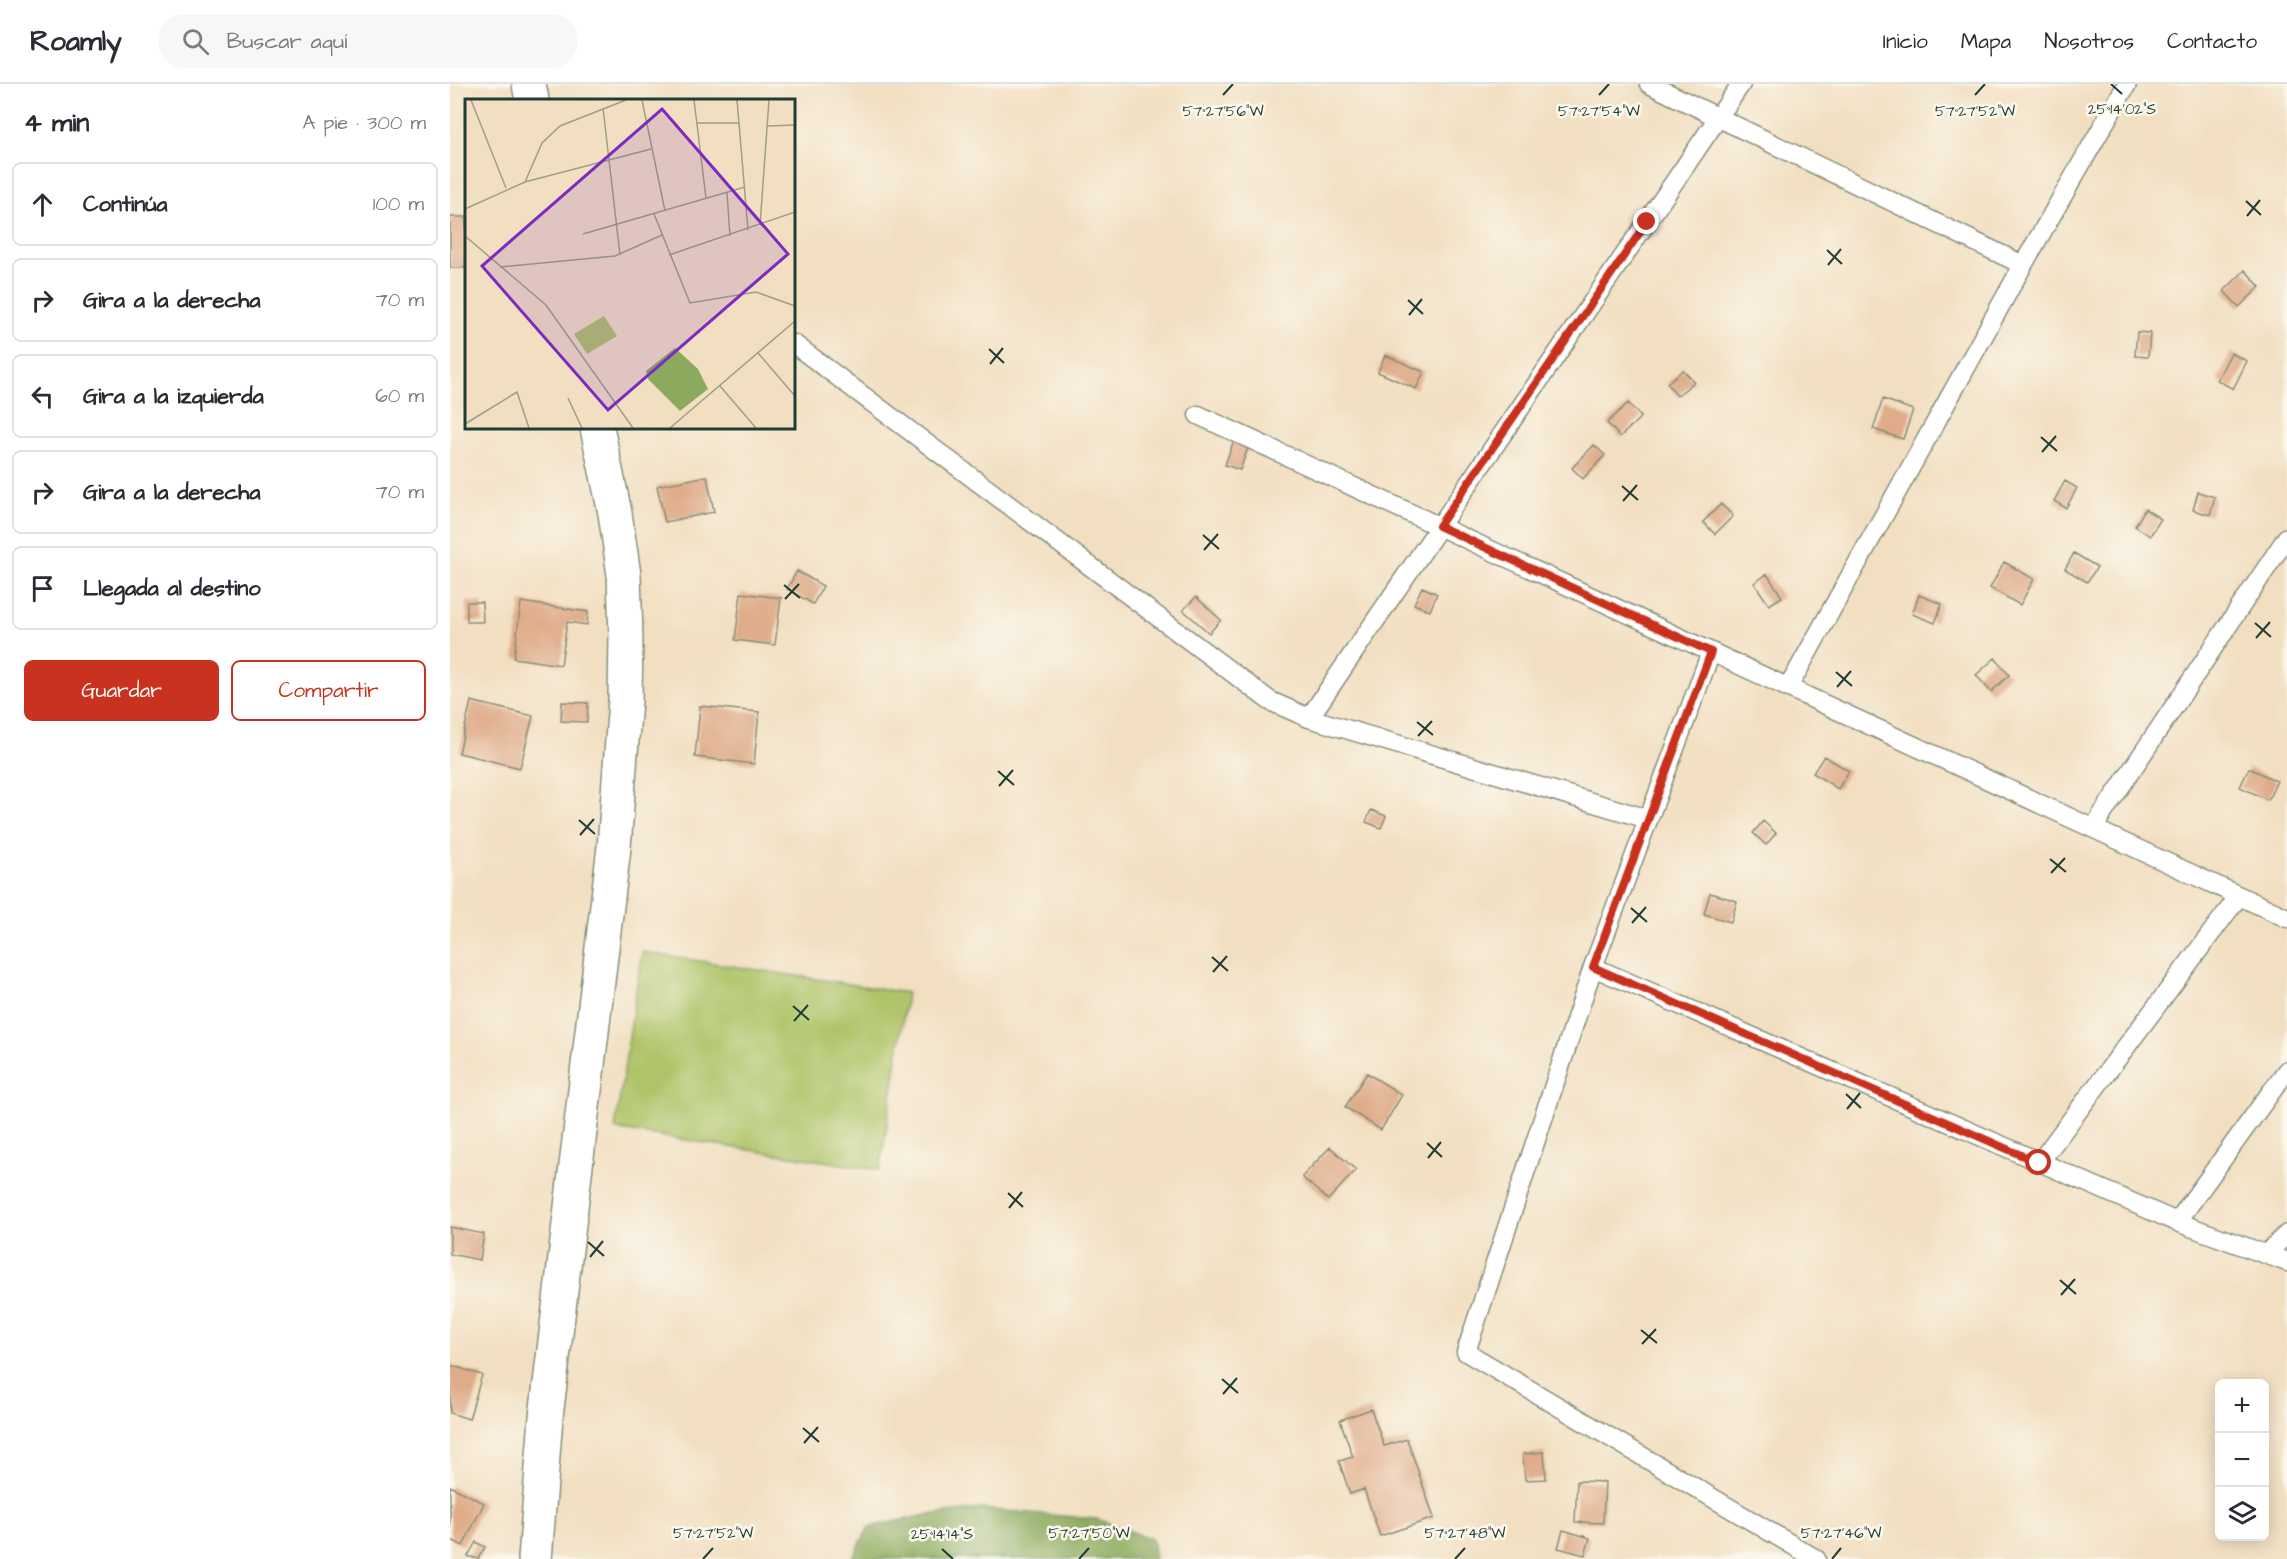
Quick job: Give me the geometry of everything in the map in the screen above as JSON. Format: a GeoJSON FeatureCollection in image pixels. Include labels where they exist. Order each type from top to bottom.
{"type":"FeatureCollection","features":[{"type":"Feature","properties":{"kind":"street"},"geometry":{"type":"LineString","coordinates":[[529,84],[532,99]]}},
{"type":"Feature","properties":{"kind":"street"},"geometry":{"type":"LineString","coordinates":[[535,1559],[546,1417],[614,847],[625,700],[624,575],[615,513],[597,429]]}},
{"type":"Feature","properties":{"kind":"lane"},"geometry":{"type":"LineString","coordinates":[[1649,84],[2023,265]]}},
{"type":"Feature","properties":{"kind":"lane"},"geometry":{"type":"LineString","coordinates":[[1309,718],[1741,84]]}},
{"type":"Feature","properties":{"kind":"lane"},"geometry":{"type":"LineString","coordinates":[[1788,688],[2023,265],[2127,84]]}},
{"type":"Feature","properties":{"kind":"lane"},"geometry":{"type":"LineString","coordinates":[[795,345],[1270,701],[1309,718],[1648,819]]}},
{"type":"Feature","properties":{"kind":"lane"},"geometry":{"type":"LineString","coordinates":[[1198,415],[2287,918]]}},
{"type":"Feature","properties":{"kind":"lane"},"geometry":{"type":"LineString","coordinates":[[2093,828],[2287,537]]}},
{"type":"Feature","properties":{"kind":"lane"},"geometry":{"type":"LineString","coordinates":[[1711,652],[1593,967],[1466,1352],[1816,1559]]}},
{"type":"Feature","properties":{"kind":"lane"},"geometry":{"type":"LineString","coordinates":[[2039,1163],[2239,896]]}},
{"type":"Feature","properties":{"kind":"lane"},"geometry":{"type":"LineString","coordinates":[[1593,967],[2177,1222],[2287,1262]]}},
{"type":"Feature","properties":{"kind":"lane"},"geometry":{"type":"LineString","coordinates":[[2177,1222],[2287,1070]]}},
{"type":"Feature","properties":{"kind":"lane"},"geometry":{"type":"LineString","coordinates":[[2266,1254],[2287,1234]]}},
{"type":"Feature","properties":{"kind":"green space"},"geometry":{"type":"Polygon","coordinates":[[[642,952],[907,993],[880,1170],[615,1129],[642,952]]]}},
{"type":"Feature","properties":{"kind":"green space"},"geometry":{"type":"Polygon","coordinates":[[[982,1509],[1097,1519],[1152,1539],[1155,1559],[852,1559],[869,1527],[926,1515],[982,1509]]]}},
{"type":"Feature","properties":{"kind":"building"},"geometry":{"type":"Polygon","coordinates":[[[450,217],[465,217],[465,268],[450,268],[450,217]]]}},
{"type":"Feature","properties":{"kind":"building"},"geometry":{"type":"Polygon","coordinates":[[[2245,270],[2260,287],[2239,307],[2224,291],[2245,270]]]}},
{"type":"Feature","properties":{"kind":"building"},"geometry":{"type":"Polygon","coordinates":[[[2137,332],[2150,333],[2148,357],[2135,356],[2137,332]]]}},
{"type":"Feature","properties":{"kind":"building"},"geometry":{"type":"Polygon","coordinates":[[[2231,353],[2247,361],[2233,389],[2217,380],[2231,353]]]}},
{"type":"Feature","properties":{"kind":"building"},"geometry":{"type":"Polygon","coordinates":[[[1385,355],[1424,372],[1416,389],[1378,372],[1385,355]]]}},
{"type":"Feature","properties":{"kind":"building"},"geometry":{"type":"Polygon","coordinates":[[[1683,370],[1694,382],[1677,396],[1667,383],[1683,370]]]}},
{"type":"Feature","properties":{"kind":"building"},"geometry":{"type":"Polygon","coordinates":[[[1883,399],[1913,410],[1903,439],[1873,429],[1883,399]]]}},
{"type":"Feature","properties":{"kind":"building"},"geometry":{"type":"Polygon","coordinates":[[[1628,403],[1641,417],[1620,437],[1607,423],[1628,403]]]}},
{"type":"Feature","properties":{"kind":"building"},"geometry":{"type":"Polygon","coordinates":[[[1234,440],[1249,445],[1240,470],[1225,465],[1234,440]]]}},
{"type":"Feature","properties":{"kind":"building"},"geometry":{"type":"Polygon","coordinates":[[[1594,445],[1605,455],[1583,479],[1572,468],[1594,445]]]}},
{"type":"Feature","properties":{"kind":"building"},"geometry":{"type":"Polygon","coordinates":[[[707,476],[714,512],[665,522],[657,486],[707,476]]]}},
{"type":"Feature","properties":{"kind":"building"},"geometry":{"type":"Polygon","coordinates":[[[2065,481],[2077,488],[2066,508],[2054,501],[2065,481]]]}},
{"type":"Feature","properties":{"kind":"building"},"geometry":{"type":"Polygon","coordinates":[[[2198,492],[2215,497],[2210,515],[2193,510],[2198,492]]]}},
{"type":"Feature","properties":{"kind":"building"},"geometry":{"type":"Polygon","coordinates":[[[1721,504],[1733,516],[1715,534],[1703,522],[1721,504]]]}},
{"type":"Feature","properties":{"kind":"building"},"geometry":{"type":"Polygon","coordinates":[[[2145,509],[2161,519],[2150,536],[2135,526],[2145,509]]]}},
{"type":"Feature","properties":{"kind":"building"},"geometry":{"type":"Polygon","coordinates":[[[2074,553],[2097,567],[2087,582],[2065,569],[2074,553]]]}},
{"type":"Feature","properties":{"kind":"building"},"geometry":{"type":"Polygon","coordinates":[[[2004,562],[2034,579],[2020,605],[1990,588],[2004,562]]]}},
{"type":"Feature","properties":{"kind":"building"},"geometry":{"type":"Polygon","coordinates":[[[797,571],[823,586],[813,604],[787,589],[797,571]]]}},
{"type":"Feature","properties":{"kind":"building"},"geometry":{"type":"Polygon","coordinates":[[[1767,574],[1782,597],[1769,605],[1754,583],[1767,574]]]}},
{"type":"Feature","properties":{"kind":"building"},"geometry":{"type":"Polygon","coordinates":[[[1422,587],[1437,594],[1430,611],[1414,604],[1422,587]]]}},
{"type":"Feature","properties":{"kind":"building"},"geometry":{"type":"Polygon","coordinates":[[[741,593],[781,598],[775,645],[735,640],[741,593]]]}},
{"type":"Feature","properties":{"kind":"building"},"geometry":{"type":"Polygon","coordinates":[[[1919,595],[1942,604],[1935,623],[1912,614],[1919,595]]]}},
{"type":"Feature","properties":{"kind":"building"},"geometry":{"type":"Polygon","coordinates":[[[1196,597],[1221,620],[1209,633],[1183,610],[1196,597]]]}},
{"type":"Feature","properties":{"kind":"building"},"geometry":{"type":"Polygon","coordinates":[[[467,602],[482,602],[483,622],[467,622],[467,602]]]}},
{"type":"Feature","properties":{"kind":"building"},"geometry":{"type":"Polygon","coordinates":[[[521,602],[588,612],[587,625],[567,622],[561,665],[514,658],[521,602]]]}},
{"type":"Feature","properties":{"kind":"building"},"geometry":{"type":"Polygon","coordinates":[[[1995,658],[2009,675],[1991,692],[1976,675],[1995,658]]]}},
{"type":"Feature","properties":{"kind":"building"},"geometry":{"type":"Polygon","coordinates":[[[471,701],[533,716],[520,768],[459,753],[471,701]]]}},
{"type":"Feature","properties":{"kind":"building"},"geometry":{"type":"Polygon","coordinates":[[[562,702],[588,703],[587,722],[561,721],[562,702]]]}},
{"type":"Feature","properties":{"kind":"building"},"geometry":{"type":"Polygon","coordinates":[[[700,706],[759,712],[754,764],[695,757],[700,706]]]}},
{"type":"Feature","properties":{"kind":"building"},"geometry":{"type":"Polygon","coordinates":[[[1824,756],[1849,771],[1838,789],[1813,773],[1824,756]]]}},
{"type":"Feature","properties":{"kind":"building"},"geometry":{"type":"Polygon","coordinates":[[[2249,768],[2277,781],[2268,800],[2240,787],[2249,768]]]}},
{"type":"Feature","properties":{"kind":"building"},"geometry":{"type":"Polygon","coordinates":[[[1371,810],[1386,816],[1381,828],[1366,822],[1371,810]]]}},
{"type":"Feature","properties":{"kind":"building"},"geometry":{"type":"Polygon","coordinates":[[[1763,821],[1776,833],[1766,845],[1753,833],[1763,821]]]}},
{"type":"Feature","properties":{"kind":"building"},"geometry":{"type":"Polygon","coordinates":[[[1710,893],[1737,901],[1731,922],[1704,914],[1710,893]]]}},
{"type":"Feature","properties":{"kind":"building"},"geometry":{"type":"Polygon","coordinates":[[[1367,1073],[1402,1095],[1381,1130],[1345,1107],[1367,1073]]]}},
{"type":"Feature","properties":{"kind":"building"},"geometry":{"type":"Polygon","coordinates":[[[1330,1147],[1356,1170],[1328,1200],[1302,1177],[1330,1147]]]}},
{"type":"Feature","properties":{"kind":"building"},"geometry":{"type":"Polygon","coordinates":[[[450,1227],[484,1234],[480,1260],[450,1254],[450,1227]]]}},
{"type":"Feature","properties":{"kind":"building"},"geometry":{"type":"Polygon","coordinates":[[[450,1365],[482,1375],[469,1419],[450,1413],[450,1365]]]}},
{"type":"Feature","properties":{"kind":"building"},"geometry":{"type":"Polygon","coordinates":[[[1371,1409],[1384,1446],[1407,1439],[1434,1518],[1380,1536],[1364,1489],[1350,1494],[1339,1461],[1353,1457],[1340,1420],[1371,1409]]]}},
{"type":"Feature","properties":{"kind":"building"},"geometry":{"type":"Polygon","coordinates":[[[1544,1452],[1546,1479],[1525,1480],[1523,1454],[1544,1452]]]}},
{"type":"Feature","properties":{"kind":"building"},"geometry":{"type":"Polygon","coordinates":[[[1577,1481],[1605,1482],[1603,1523],[1575,1522],[1577,1481]]]}},
{"type":"Feature","properties":{"kind":"building"},"geometry":{"type":"Polygon","coordinates":[[[450,1486],[484,1503],[463,1546],[450,1539],[450,1486]]]}},
{"type":"Feature","properties":{"kind":"building"},"geometry":{"type":"Polygon","coordinates":[[[1563,1530],[1590,1538],[1585,1555],[1558,1548],[1563,1530]]]}},
{"type":"Feature","properties":{"kind":"building"},"geometry":{"type":"Polygon","coordinates":[[[476,1542],[485,1547],[478,1559],[468,1556],[476,1542]]]}},
{"type":"Feature","properties":{"kind":"route"},"geometry":{"type":"LineString","coordinates":[[1647,222],[1439,526],[1711,652],[1593,967],[2039,1163]]}}]}
